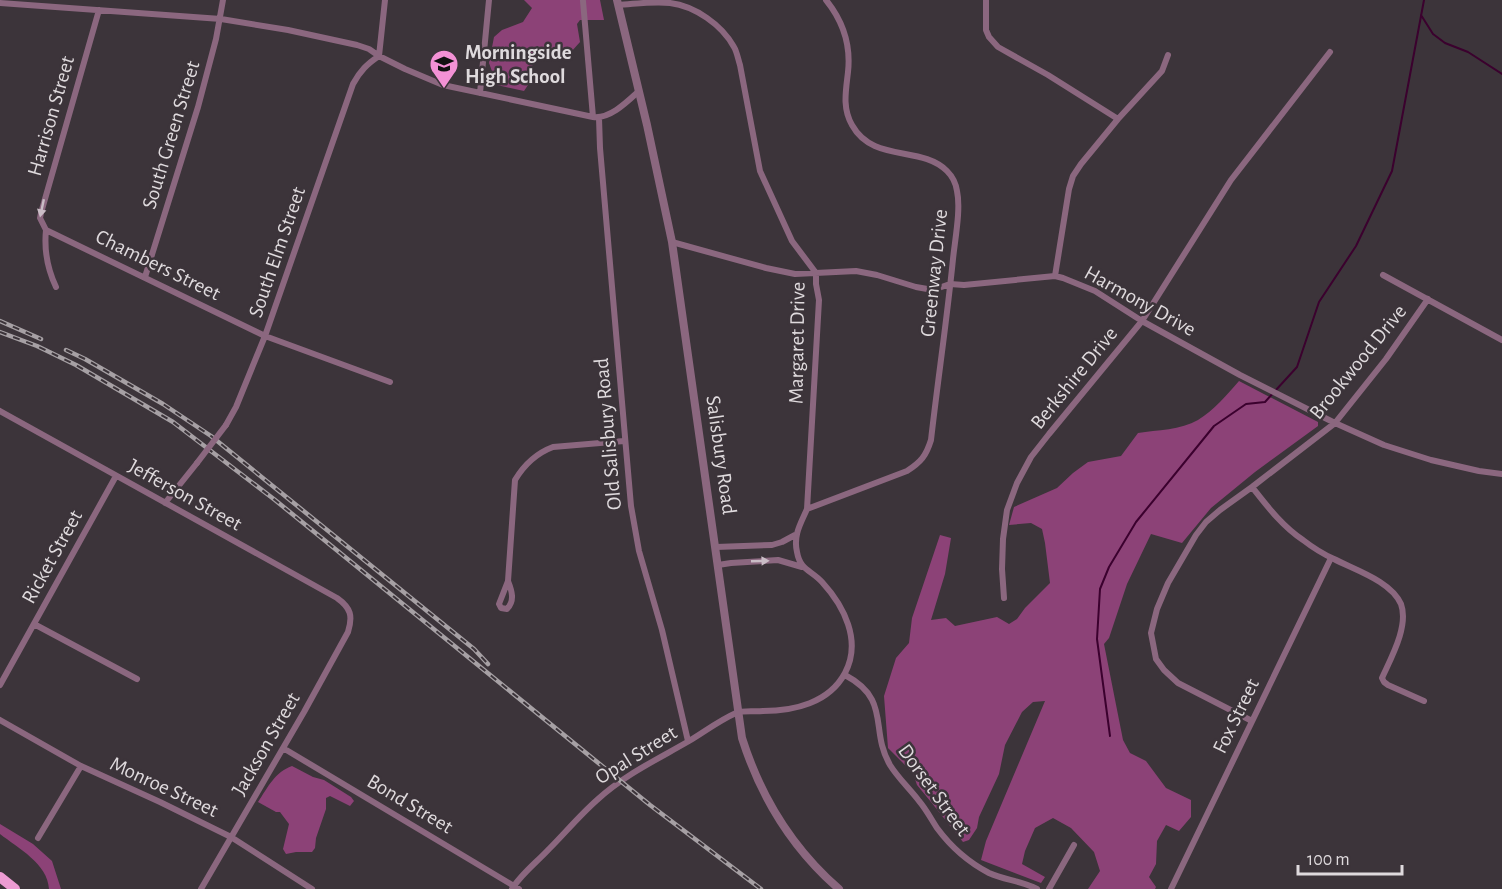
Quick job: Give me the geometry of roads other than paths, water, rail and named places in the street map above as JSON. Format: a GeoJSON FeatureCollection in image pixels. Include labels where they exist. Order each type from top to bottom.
{"type":"FeatureCollection","features":[{"type":"Feature","properties":{"kind":"highway"},"geometry":{"type":"LineString","coordinates":[[0,877],[15,889]]}},
{"type":"Feature","properties":{"kind":"street","name":"South Green Street"},"geometry":{"type":"LineString","coordinates":[[145,278],[198,107],[221,19],[223,0]]}},
{"type":"Feature","properties":{"kind":"street"},"geometry":{"type":"LineString","coordinates":[[379,56],[385,0]]}},
{"type":"Feature","properties":{"kind":"street"},"geometry":{"type":"LineString","coordinates":[[480,93],[489,0]]}},
{"type":"Feature","properties":{"kind":"street","name":"Greenway Drive"},"geometry":{"type":"LineString","coordinates":[[807,508],[907,471],[918,464],[927,453],[931,440],[958,205],[957,190],[952,176],[940,165],[928,159],[885,150],[860,138],[851,124],[846,108],[848,46],[843,28],[826,0]]}},
{"type":"Feature","properties":{"kind":"street"},"geometry":{"type":"LineString","coordinates":[[986,0],[986,30],[992,42],[1118,119]]}},
{"type":"Feature","properties":{"kind":"street"},"geometry":{"type":"LineString","coordinates":[[0,2],[40,3],[221,19],[288,30],[369,49],[431,82],[455,89],[596,118],[627,103],[639,91]]}},
{"type":"Feature","properties":{"kind":"street","name":"Old Salisbury Road"},"geometry":{"type":"LineString","coordinates":[[583,2],[600,148],[631,506],[688,741]]}},
{"type":"Feature","properties":{"kind":"street","name":"Salisbury Road"},"geometry":{"type":"LineString","coordinates":[[617,2],[672,242],[742,738],[750,764],[782,824],[795,843],[839,889]]}},
{"type":"Feature","properties":{"kind":"street","name":"Margaret Drive"},"geometry":{"type":"LineString","coordinates":[[617,2],[672,3],[686,7],[711,21],[724,33],[734,48],[740,65],[759,171],[792,241],[816,273],[819,300],[807,508],[795,535]]}},
{"type":"Feature","properties":{"kind":"street","name":"Harrison Street"},"geometry":{"type":"LineString","coordinates":[[56,287],[46,257],[46,230],[40,218],[99,10]]}},
{"type":"Feature","properties":{"kind":"street","name":"Berkshire Drive"},"geometry":{"type":"LineString","coordinates":[[1004,598],[1003,539],[1007,510],[1017,483],[1031,457],[1142,321],[1231,180],[1330,52]]}},
{"type":"Feature","properties":{"kind":"street"},"geometry":{"type":"LineString","coordinates":[[1055,276],[1073,176],[1118,119],[1162,71],[1168,55]]}},
{"type":"Feature","properties":{"kind":"street","name":"South Elm Street"},"geometry":{"type":"LineString","coordinates":[[165,503],[226,425],[236,407],[265,336],[353,84],[359,72],[379,56]]}},
{"type":"Feature","properties":{"kind":"street","name":"Chambers Street"},"geometry":{"type":"LineString","coordinates":[[46,230],[265,336],[390,382]]}},
{"type":"Feature","properties":{"kind":"street","name":"Harmony Drive"},"geometry":{"type":"LineString","coordinates":[[672,242],[795,274],[856,271],[933,290],[950,284],[964,285],[1055,276],[1095,291],[1142,321],[1240,375],[1384,445],[1431,460],[1502,474]]}},
{"type":"Feature","properties":{"kind":"street"},"geometry":{"type":"LineString","coordinates":[[1383,276],[1502,340]]}},
{"type":"Feature","properties":{"kind":"street","name":"Brookwood Drive"},"geometry":{"type":"LineString","coordinates":[[1252,721],[1178,683],[1164,670],[1156,659],[1151,633],[1157,609],[1168,583],[1206,522],[1335,423],[1386,359],[1428,299]]}},
{"type":"Feature","properties":{"kind":"street","name":"Jefferson Street"},"geometry":{"type":"LineString","coordinates":[[0,411],[337,598],[345,604],[350,613]]}},
{"type":"Feature","properties":{"kind":"street"},"geometry":{"type":"LineString","coordinates":[[508,581],[515,480],[521,470],[545,450],[553,447],[624,441]]}},
{"type":"Feature","properties":{"kind":"street","name":"Ricket Street"},"geometry":{"type":"LineString","coordinates":[[0,685],[116,476]]}},
{"type":"Feature","properties":{"kind":"street"},"geometry":{"type":"LineString","coordinates":[[1252,487],[1274,515],[1301,539],[1331,558],[1381,583],[1393,592],[1401,605],[1403,620],[1400,635],[1382,678],[1388,685],[1424,701]]}},
{"type":"Feature","properties":{"kind":"street"},"geometry":{"type":"LineString","coordinates":[[716,547],[771,545],[795,535],[796,550],[802,567]]}},
{"type":"Feature","properties":{"kind":"street","name":"Fox Street"},"geometry":{"type":"LineString","coordinates":[[1171,889],[1331,558]]}},
{"type":"Feature","properties":{"kind":"street"},"geometry":{"type":"LineString","coordinates":[[718,566],[731,562],[778,560],[802,567],[820,580],[833,595],[846,615],[851,635],[852,646],[845,675],[833,689],[818,700],[801,708],[782,711],[738,712]]}},
{"type":"Feature","properties":{"kind":"street","name":"Jackson Street"},"geometry":{"type":"LineString","coordinates":[[201,889],[348,632],[351,623],[350,613]]}},
{"type":"Feature","properties":{"kind":"street"},"geometry":{"type":"LineString","coordinates":[[34,624],[137,679]]}},
{"type":"Feature","properties":{"kind":"street","name":"Dorset Street"},"geometry":{"type":"LineString","coordinates":[[845,675],[864,687],[871,697],[876,708],[884,751],[890,765],[921,802],[952,847],[970,862],[990,873],[1037,889]]}},
{"type":"Feature","properties":{"kind":"street","name":"Opal Street"},"geometry":{"type":"LineString","coordinates":[[515,888],[596,800],[621,781],[738,712]]}},
{"type":"Feature","properties":{"kind":"street","name":"Monroe Street"},"geometry":{"type":"LineString","coordinates":[[0,720],[81,766],[231,837],[312,889]]}},
{"type":"Feature","properties":{"kind":"street","name":"Bond Street"},"geometry":{"type":"LineString","coordinates":[[283,748],[515,888]]}},
{"type":"Feature","properties":{"kind":"street"},"geometry":{"type":"LineString","coordinates":[[38,838],[81,766]]}},
{"type":"Feature","properties":{"kind":"street"},"geometry":{"type":"LineString","coordinates":[[1049,889],[1074,845]]}},
{"type":"Feature","properties":{"kind":"waterway"},"geometry":{"type":"LineString","coordinates":[[1110,736],[1097,639],[1100,589],[1109,567],[1136,522],[1214,426],[1246,404],[1265,402],[1297,367],[1319,302],[1356,246],[1392,171],[1424,0]]}},
{"type":"Feature","properties":{"kind":"waterway"},"geometry":{"type":"LineString","coordinates":[[1421,15],[1433,34],[1445,43],[1468,52],[1502,74]]}},
{"type":"Feature","properties":{"kind":"railway"},"geometry":{"type":"LineString","coordinates":[[0,321],[41,339]]}},
{"type":"Feature","properties":{"kind":"railway"},"geometry":{"type":"LineString","coordinates":[[0,332],[37,346],[76,365],[173,422],[275,500],[650,805],[761,889]]}},
{"type":"Feature","properties":{"kind":"railway"},"geometry":{"type":"LineString","coordinates":[[66,350],[163,404],[211,436],[474,649],[488,664]]}},
{"type":"Feature","properties":{"kind":"place","name":"Morningside High School"},"geometry":{"type":"Point","coordinates":[444,90]}}]}
